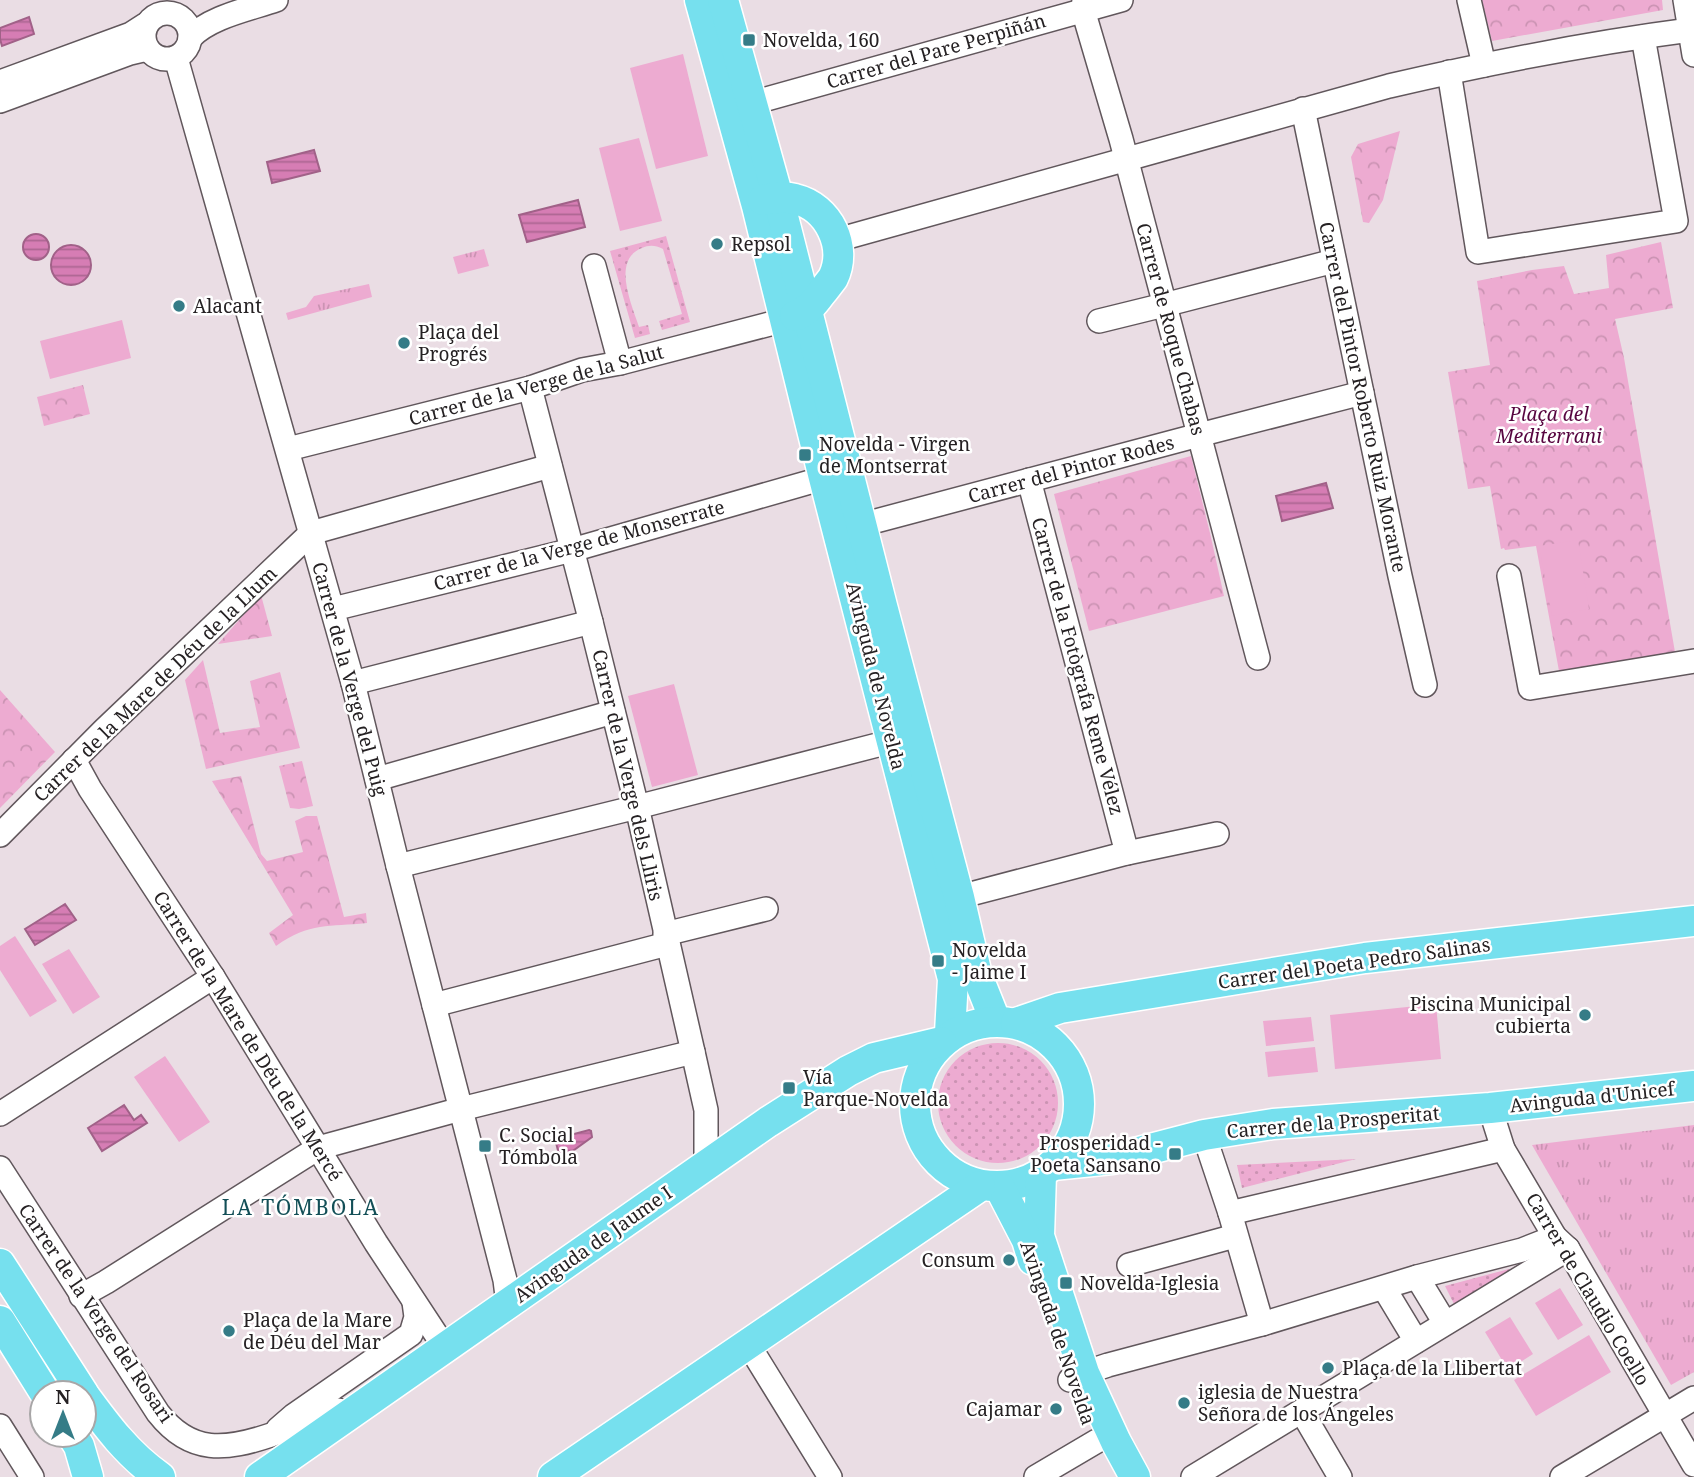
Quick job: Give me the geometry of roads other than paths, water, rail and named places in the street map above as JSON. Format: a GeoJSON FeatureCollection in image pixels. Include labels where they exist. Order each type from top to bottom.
{"type":"FeatureCollection","features":[{"type":"Feature","properties":{"kind":"main road","name":"Avinguda de Novelda"},"geometry":{"type":"LineString","coordinates":[[700,0],[767,199],[796,315],[861,525],[977,975],[1006,1021]]}},
{"type":"Feature","properties":{"kind":"main road","name":"Avinguda de Novelda"},"geometry":{"type":"LineString","coordinates":[[723,0],[752,103],[767,199]]}},
{"type":"Feature","properties":{"kind":"main road"},"geometry":{"type":"LineString","coordinates":[[767,199],[793,198],[817,209],[828,221],[837,240],[838,261],[832,278],[796,315]]}},
{"type":"Feature","properties":{"kind":"main road","name":"Avinguda de Novelda"},"geometry":{"type":"LineString","coordinates":[[796,315],[824,478],[953,979],[946,1038]]}},
{"type":"Feature","properties":{"kind":"main road","name":"Carrer del Poeta Pedro Salinas"},"geometry":{"type":"LineString","coordinates":[[1006,1021],[1060,1008],[1365,958],[1694,921]]}},
{"type":"Feature","properties":{"kind":"main road"},"geometry":{"type":"LineString","coordinates":[[1006,1021],[1048,1038],[1062,1053],[1076,1079],[1079,1118],[1071,1142],[1047,1169],[1025,1182],[990,1187],[961,1179],[933,1157],[915,1120],[916,1087],[927,1060],[946,1038],[965,1026],[980,1022],[1006,1021]]}},
{"type":"Feature","properties":{"kind":"main road","name":"Avinguda de Jaume I"},"geometry":{"type":"LineString","coordinates":[[260,1477],[768,1122],[858,1066],[875,1058],[946,1038]]}},
{"type":"Feature","properties":{"kind":"main road","name":"Avinguda d'Unicef"},"geometry":{"type":"LineString","coordinates":[[1490,1108],[1694,1086]]}},
{"type":"Feature","properties":{"kind":"main road","name":"Carrer de la Prosperitat"},"geometry":{"type":"LineString","coordinates":[[1047,1169],[1112,1159],[1204,1135],[1273,1124],[1490,1108]]}},
{"type":"Feature","properties":{"kind":"main road","name":"Avinguda de Novelda"},"geometry":{"type":"LineString","coordinates":[[1047,1169],[1039,1236],[1097,1441],[1118,1477]]}},
{"type":"Feature","properties":{"kind":"main road","name":"Avinguda de Novelda"},"geometry":{"type":"LineString","coordinates":[[990,1187],[1027,1240],[1077,1376],[1135,1477]]}},
{"type":"Feature","properties":{"kind":"main road"},"geometry":{"type":"LineString","coordinates":[[553,1477],[748,1344],[990,1187]]}},
{"type":"Feature","properties":{"kind":"main road"},"geometry":{"type":"LineString","coordinates":[[0,1264],[73,1379]]}},
{"type":"Feature","properties":{"kind":"main road"},"geometry":{"type":"LineString","coordinates":[[0,1321],[36,1379]]}},
{"type":"Feature","properties":{"kind":"main road"},"geometry":{"type":"LineString","coordinates":[[98,1415],[112,1434],[160,1477]]}},
{"type":"Feature","properties":{"kind":"main road"},"geometry":{"type":"LineString","coordinates":[[80,1449],[88,1477]]}},
{"type":"Feature","properties":{"kind":"street"},"geometry":{"type":"LineString","coordinates":[[0,82],[131,34],[161,13],[203,10],[233,0]]}},
{"type":"Feature","properties":{"kind":"street"},"geometry":{"type":"LineString","coordinates":[[161,13],[143,39],[154,56],[165,60],[176,58],[185,51],[190,38],[197,30],[216,20],[276,0]]}},
{"type":"Feature","properties":{"kind":"street","name":"Carrer del Pare Perpiñán"},"geometry":{"type":"LineString","coordinates":[[752,103],[1083,5],[1121,0]]}},
{"type":"Feature","properties":{"kind":"street"},"geometry":{"type":"LineString","coordinates":[[1469,0],[1484,65]]}},
{"type":"Feature","properties":{"kind":"street"},"geometry":{"type":"LineString","coordinates":[[1685,0],[1694,55]]}},
{"type":"Feature","properties":{"kind":"street","name":"Carrer de Roque Chabas"},"geometry":{"type":"LineString","coordinates":[[1083,5],[1258,658]]}},
{"type":"Feature","properties":{"kind":"street"},"geometry":{"type":"LineString","coordinates":[[161,13],[184,19],[190,38]]}},
{"type":"Feature","properties":{"kind":"street"},"geometry":{"type":"LineString","coordinates":[[837,240],[1388,86],[1484,65],[1690,30]]}},
{"type":"Feature","properties":{"kind":"street"},"geometry":{"type":"LineString","coordinates":[[1449,72],[1478,252],[1676,221],[1643,37]]}},
{"type":"Feature","properties":{"kind":"street"},"geometry":{"type":"LineString","coordinates":[[0,101],[147,49]]}},
{"type":"Feature","properties":{"kind":"street","name":"Carrer de la Verge del Puig"},"geometry":{"type":"LineString","coordinates":[[176,58],[353,683],[505,1280],[508,1304]]}},
{"type":"Feature","properties":{"kind":"street","name":"Carrer del Pintor Roberto Ruiz Morante"},"geometry":{"type":"LineString","coordinates":[[1303,109],[1425,685]]}},
{"type":"Feature","properties":{"kind":"street"},"geometry":{"type":"LineString","coordinates":[[1098,321],[1334,261]]}},
{"type":"Feature","properties":{"kind":"street"},"geometry":{"type":"LineString","coordinates":[[594,266],[620,363]]}},
{"type":"Feature","properties":{"kind":"street","name":"Carrer de la Verge de la Salut"},"geometry":{"type":"LineString","coordinates":[[288,449],[796,315]]}},
{"type":"Feature","properties":{"kind":"street","name":"Carrer de la Verge dels Lliris"},"geometry":{"type":"LineString","coordinates":[[530,387],[637,807],[693,1052],[705,1110],[706,1166]]}},
{"type":"Feature","properties":{"kind":"street","name":"Carrer del Pintor Rodes"},"geometry":{"type":"LineString","coordinates":[[861,525],[1363,393]]}},
{"type":"Feature","properties":{"kind":"street"},"geometry":{"type":"LineString","coordinates":[[311,533],[550,466]]}},
{"type":"Feature","properties":{"kind":"street","name":"Carrer de la Verge de Monserrate"},"geometry":{"type":"LineString","coordinates":[[333,609],[572,550],[824,478]]}},
{"type":"Feature","properties":{"kind":"street","name":"Carrer de la Fotògrafa Reme Vélez"},"geometry":{"type":"LineString","coordinates":[[1030,480],[1127,853]]}},
{"type":"Feature","properties":{"kind":"street","name":"Carrer de la Mare de Déu de la Llum"},"geometry":{"type":"LineString","coordinates":[[0,835],[104,730],[311,533]]}},
{"type":"Feature","properties":{"kind":"street"},"geometry":{"type":"LineString","coordinates":[[1509,576],[1530,688],[1694,661]]}},
{"type":"Feature","properties":{"kind":"street"},"geometry":{"type":"LineString","coordinates":[[353,683],[591,622]]}},
{"type":"Feature","properties":{"kind":"street"},"geometry":{"type":"LineString","coordinates":[[377,779],[613,712]]}},
{"type":"Feature","properties":{"kind":"street"},"geometry":{"type":"LineString","coordinates":[[398,866],[893,741]]}},
{"type":"Feature","properties":{"kind":"street","name":"Carrer de la Mare de Déu de la Mercé"},"geometry":{"type":"LineString","coordinates":[[74,760],[445,1348]]}},
{"type":"Feature","properties":{"kind":"street"},"geometry":{"type":"LineString","coordinates":[[959,897],[1127,853],[1217,834]]}},
{"type":"Feature","properties":{"kind":"street"},"geometry":{"type":"LineString","coordinates":[[434,1005],[766,909]]}},
{"type":"Feature","properties":{"kind":"street"},"geometry":{"type":"LineString","coordinates":[[0,1114],[213,977]]}},
{"type":"Feature","properties":{"kind":"street"},"geometry":{"type":"LineString","coordinates":[[81,1296],[318,1148],[461,1109],[693,1052]]}},
{"type":"Feature","properties":{"kind":"street","name":"Carrer de Claudio Coello"},"geometry":{"type":"LineString","coordinates":[[1490,1108],[1503,1149],[1694,1465]]}},
{"type":"Feature","properties":{"kind":"street"},"geometry":{"type":"LineString","coordinates":[[1204,1135],[1262,1324]]}},
{"type":"Feature","properties":{"kind":"street"},"geometry":{"type":"LineString","coordinates":[[1230,1213],[1503,1149]]}},
{"type":"Feature","properties":{"kind":"street","name":"Carrer de la Verge del Rosari"},"geometry":{"type":"LineString","coordinates":[[0,1167],[158,1413],[186,1439],[205,1445],[224,1446],[259,1440],[302,1427],[400,1379]]}},
{"type":"Feature","properties":{"kind":"street"},"geometry":{"type":"LineString","coordinates":[[1129,1265],[1236,1236]]}},
{"type":"Feature","properties":{"kind":"street"},"geometry":{"type":"LineString","coordinates":[[1077,1376],[1418,1278],[1514,1252],[1562,1243]]}},
{"type":"Feature","properties":{"kind":"street"},"geometry":{"type":"LineString","coordinates":[[1193,1477],[1528,1273],[1562,1243]]}},
{"type":"Feature","properties":{"kind":"street"},"geometry":{"type":"LineString","coordinates":[[1514,1252],[1523,1259],[1528,1273]]}},
{"type":"Feature","properties":{"kind":"street"},"geometry":{"type":"LineString","coordinates":[[1418,1278],[1445,1323]]}},
{"type":"Feature","properties":{"kind":"street"},"geometry":{"type":"LineString","coordinates":[[1384,1288],[1416,1341]]}},
{"type":"Feature","properties":{"kind":"street"},"geometry":{"type":"LineString","coordinates":[[272,1435],[293,1416],[411,1334],[416,1317],[414,1302]]}},
{"type":"Feature","properties":{"kind":"street"},"geometry":{"type":"LineString","coordinates":[[748,1344],[830,1477]]}},
{"type":"Feature","properties":{"kind":"street"},"geometry":{"type":"LineString","coordinates":[[1562,1477],[1694,1398]]}},
{"type":"Feature","properties":{"kind":"street"},"geometry":{"type":"LineString","coordinates":[[1302,1412],[1340,1477]]}},
{"type":"Feature","properties":{"kind":"street"},"geometry":{"type":"LineString","coordinates":[[0,1426],[32,1477]]}},
{"type":"Feature","properties":{"kind":"street"},"geometry":{"type":"LineString","coordinates":[[1036,1477],[1097,1441]]}},
{"type":"Feature","properties":{"kind":"place","name":"Novelda, 160"},"geometry":{"type":"Point","coordinates":[749,40]}},
{"type":"Feature","properties":{"kind":"place","name":"Repsol"},"geometry":{"type":"Point","coordinates":[717,244]}},
{"type":"Feature","properties":{"kind":"place","name":"Alacant"},"geometry":{"type":"Point","coordinates":[179,306]}},
{"type":"Feature","properties":{"kind":"place","name":"Plaça del Progrés"},"geometry":{"type":"Point","coordinates":[404,343]}},
{"type":"Feature","properties":{"kind":"place","name":"Novelda - Virgen de Montserrat"},"geometry":{"type":"Point","coordinates":[805,455]}},
{"type":"Feature","properties":{"kind":"place","name":"Novelda - Jaime I"},"geometry":{"type":"Point","coordinates":[938,961]}},
{"type":"Feature","properties":{"kind":"place","name":"Piscina Municipal cubierta"},"geometry":{"type":"Point","coordinates":[1585,1015]}},
{"type":"Feature","properties":{"kind":"place","name":"Vía Parque-Novelda"},"geometry":{"type":"Point","coordinates":[789,1088]}},
{"type":"Feature","properties":{"kind":"place","name":"C. Social Tómbola"},"geometry":{"type":"Point","coordinates":[485,1146]}},
{"type":"Feature","properties":{"kind":"place","name":"Prosperidad - Poeta Sansano"},"geometry":{"type":"Point","coordinates":[1175,1154]}},
{"type":"Feature","properties":{"kind":"place","name":"Consum"},"geometry":{"type":"Point","coordinates":[1009,1260]}},
{"type":"Feature","properties":{"kind":"place","name":"Novelda-Iglesia"},"geometry":{"type":"Point","coordinates":[1066,1283]}},
{"type":"Feature","properties":{"kind":"place","name":"Plaça de la Mare de Déu del Mar"},"geometry":{"type":"Point","coordinates":[229,1331]}},
{"type":"Feature","properties":{"kind":"place","name":"Plaça de la Llibertat"},"geometry":{"type":"Point","coordinates":[1328,1368]}},
{"type":"Feature","properties":{"kind":"place","name":"iglesia de Nuestra Señora de los Ángeles"},"geometry":{"type":"Point","coordinates":[1184,1403]}},
{"type":"Feature","properties":{"kind":"place","name":"Cajamar"},"geometry":{"type":"Point","coordinates":[1056,1409]}},
{"type":"Feature","properties":{"kind":"district","name":"LA TÓMBOLA"},"geometry":{"type":"Point","coordinates":[301,1207]}},
{"type":"Feature","properties":{"kind":"park label","name":"Plaça del Mediterrani"},"geometry":{"type":"Point","coordinates":[1549,425]}}]}
